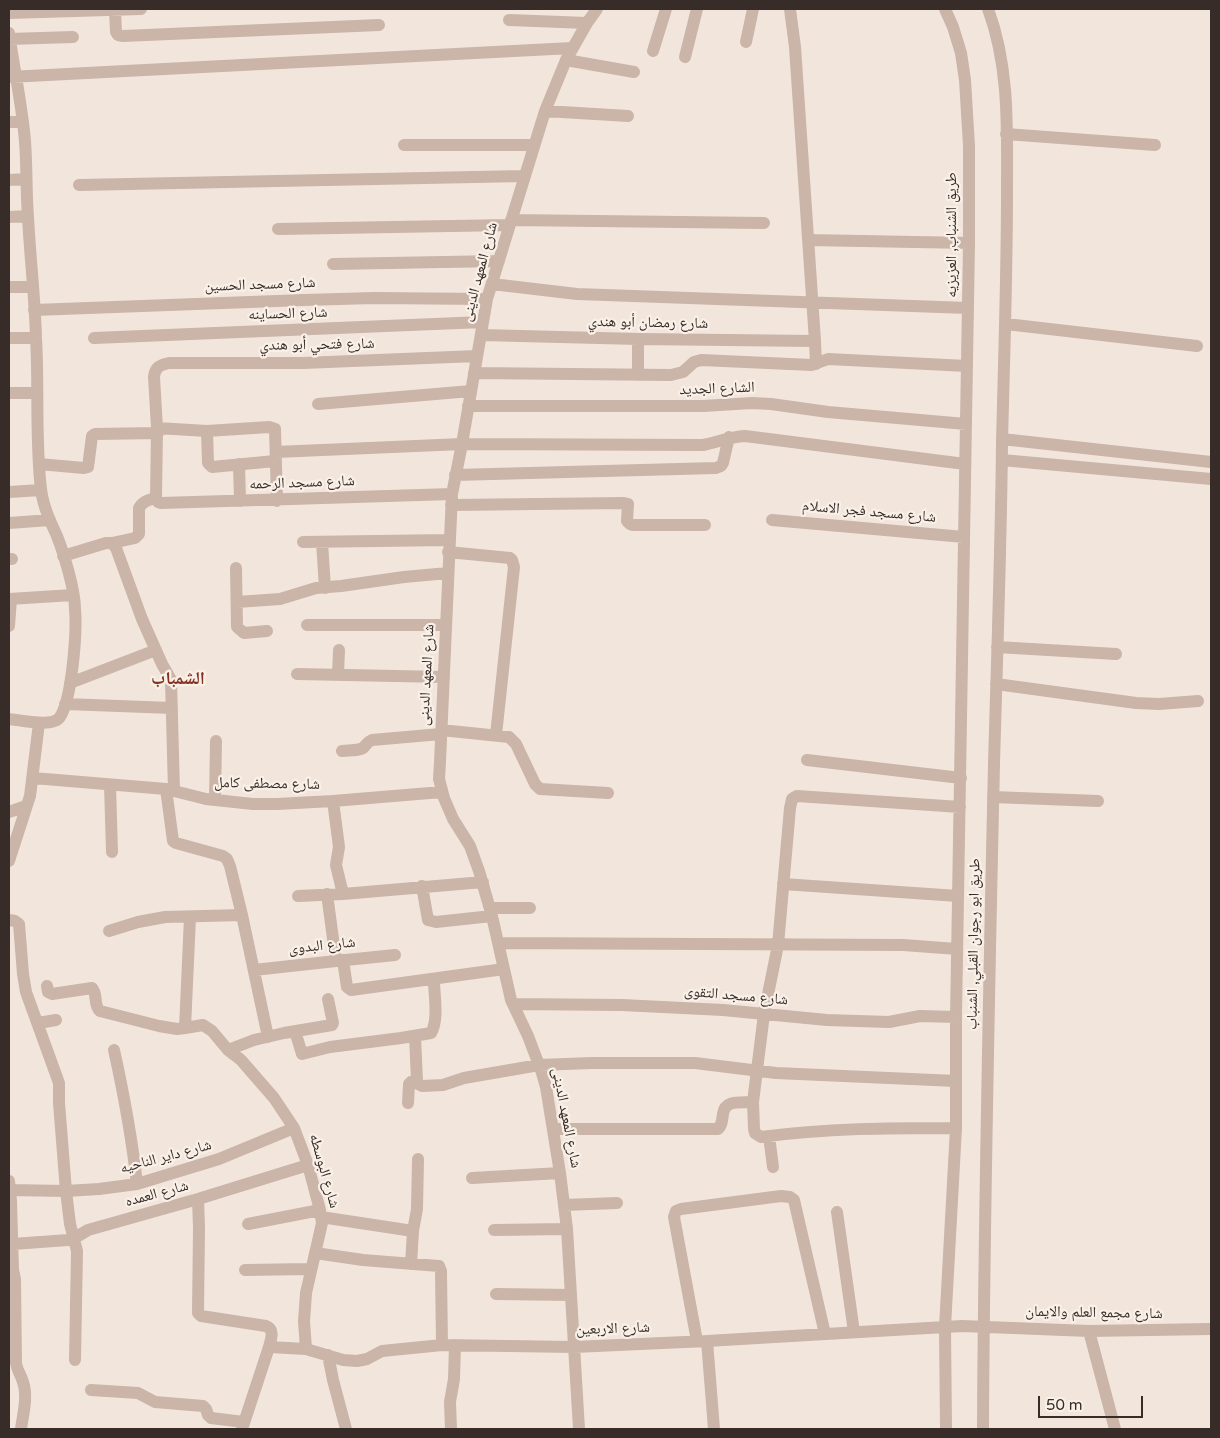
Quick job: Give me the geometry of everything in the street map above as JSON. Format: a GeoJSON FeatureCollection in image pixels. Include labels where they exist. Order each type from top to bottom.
{"type":"FeatureCollection","features":[{"type":"Feature","properties":{"kind":"street"},"geometry":{"type":"LineString","coordinates":[[9,13],[141,9]]}},
{"type":"Feature","properties":{"kind":"street","name":"شارع المعهد الدينى"},"geometry":{"type":"LineString","coordinates":[[579,1429],[564,1205],[546,1087],[528,1036],[513,1004],[483,882],[470,846],[446,805],[439,779],[452,499],[483,322],[492,284],[544,111],[572,48],[586,23],[597,9]]}},
{"type":"Feature","properties":{"kind":"street"},"geometry":{"type":"LineString","coordinates":[[654,51],[666,9]]}},
{"type":"Feature","properties":{"kind":"street"},"geometry":{"type":"LineString","coordinates":[[685,57],[697,9]]}},
{"type":"Feature","properties":{"kind":"street"},"geometry":{"type":"LineString","coordinates":[[746,42],[753,9]]}},
{"type":"Feature","properties":{"kind":"street"},"geometry":{"type":"LineString","coordinates":[[790,9],[795,47],[816,364]]}},
{"type":"Feature","properties":{"kind":"street","name":"طريق الشنباب, العزيزيه"},"geometry":{"type":"LineString","coordinates":[[945,9],[961,53],[966,80],[969,146],[965,464]]}},
{"type":"Feature","properties":{"kind":"street"},"geometry":{"type":"LineString","coordinates":[[988,9],[1001,59],[1005,96],[1006,324],[1002,460],[1211,479]]}},
{"type":"Feature","properties":{"kind":"street"},"geometry":{"type":"LineString","coordinates":[[115,10],[116,32],[118,35],[123,36],[379,25]]}},
{"type":"Feature","properties":{"kind":"street"},"geometry":{"type":"LineString","coordinates":[[508,20],[586,23]]}},
{"type":"Feature","properties":{"kind":"street"},"geometry":{"type":"LineString","coordinates":[[9,719],[39,723],[53,722],[60,717],[70,683],[76,611],[63,556],[41,490],[36,338],[25,142],[23,122],[13,77],[9,36],[73,37]]}},
{"type":"Feature","properties":{"kind":"street"},"geometry":{"type":"LineString","coordinates":[[13,77],[572,48]]}},
{"type":"Feature","properties":{"kind":"street"},"geometry":{"type":"LineString","coordinates":[[566,60],[634,72]]}},
{"type":"Feature","properties":{"kind":"street"},"geometry":{"type":"LineString","coordinates":[[544,111],[628,116]]}},
{"type":"Feature","properties":{"kind":"street"},"geometry":{"type":"LineString","coordinates":[[9,122],[23,122]]}},
{"type":"Feature","properties":{"kind":"street"},"geometry":{"type":"LineString","coordinates":[[1006,134],[1155,145]]}},
{"type":"Feature","properties":{"kind":"street"},"geometry":{"type":"LineString","coordinates":[[404,145],[534,145]]}},
{"type":"Feature","properties":{"kind":"street"},"geometry":{"type":"LineString","coordinates":[[79,185],[524,176]]}},
{"type":"Feature","properties":{"kind":"street"},"geometry":{"type":"LineString","coordinates":[[9,180],[26,179]]}},
{"type":"Feature","properties":{"kind":"street"},"geometry":{"type":"LineString","coordinates":[[9,217],[28,216]]}},
{"type":"Feature","properties":{"kind":"street"},"geometry":{"type":"LineString","coordinates":[[278,229],[510,223],[764,223]]}},
{"type":"Feature","properties":{"kind":"street"},"geometry":{"type":"LineString","coordinates":[[808,240],[969,243]]}},
{"type":"Feature","properties":{"kind":"street"},"geometry":{"type":"LineString","coordinates":[[333,264],[499,261]]}},
{"type":"Feature","properties":{"kind":"street"},"geometry":{"type":"LineString","coordinates":[[492,284],[577,294],[968,308]]}},
{"type":"Feature","properties":{"kind":"street"},"geometry":{"type":"LineString","coordinates":[[9,287],[32,287]]}},
{"type":"Feature","properties":{"kind":"street","name":"شارع مسجد الحسين"},"geometry":{"type":"LineString","coordinates":[[34,310],[334,299],[488,299]]}},
{"type":"Feature","properties":{"kind":"street","name":"شارع الحساينه"},"geometry":{"type":"LineString","coordinates":[[94,338],[483,322]]}},
{"type":"Feature","properties":{"kind":"street"},"geometry":{"type":"LineString","coordinates":[[1006,324],[1197,346]]}},
{"type":"Feature","properties":{"kind":"street","name":"شارع رمضان أبو هندي"},"geometry":{"type":"LineString","coordinates":[[481,335],[815,341]]}},
{"type":"Feature","properties":{"kind":"street"},"geometry":{"type":"LineString","coordinates":[[9,338],[36,338]]}},
{"type":"Feature","properties":{"kind":"street"},"geometry":{"type":"LineString","coordinates":[[638,339],[638,374]]}},
{"type":"Feature","properties":{"kind":"street","name":"شارع فتحي أبو هندي"},"geometry":{"type":"LineString","coordinates":[[158,431],[154,377],[158,366],[169,363],[304,363],[477,356]]}},
{"type":"Feature","properties":{"kind":"street"},"geometry":{"type":"LineString","coordinates":[[474,373],[671,375],[683,372],[694,362],[701,360],[816,364],[828,359],[967,366]]}},
{"type":"Feature","properties":{"kind":"street"},"geometry":{"type":"LineString","coordinates":[[318,404],[471,390]]}},
{"type":"Feature","properties":{"kind":"street"},"geometry":{"type":"LineString","coordinates":[[9,393],[37,393]]}},
{"type":"Feature","properties":{"kind":"street","name":"الشارع الجديد"},"geometry":{"type":"LineString","coordinates":[[468,406],[703,406],[752,403],[828,412],[966,424]]}},
{"type":"Feature","properties":{"kind":"street"},"geometry":{"type":"LineString","coordinates":[[39,464],[88,467],[90,442],[95,434],[274,428],[277,501]]}},
{"type":"Feature","properties":{"kind":"street"},"geometry":{"type":"LineString","coordinates":[[63,556],[106,543],[135,538],[139,534],[139,508],[144,502],[156,498],[158,431]]}},
{"type":"Feature","properties":{"kind":"street"},"geometry":{"type":"LineString","coordinates":[[207,431],[208,463],[212,467],[275,457],[462,444],[703,445],[729,437],[745,436],[965,464]]}},
{"type":"Feature","properties":{"kind":"street"},"geometry":{"type":"LineString","coordinates":[[455,475],[716,468],[724,463],[729,437]]}},
{"type":"Feature","properties":{"kind":"street"},"geometry":{"type":"LineString","coordinates":[[1002,439],[1211,462]]}},
{"type":"Feature","properties":{"kind":"street","name":"طريق ابو رجوان القبلي, الشنباب"},"geometry":{"type":"LineString","coordinates":[[983,1429],[980,1327],[1002,460]]}},
{"type":"Feature","properties":{"kind":"street"},"geometry":{"type":"LineString","coordinates":[[239,464],[240,501]]}},
{"type":"Feature","properties":{"kind":"street","name":"طريق ابو رجوان القبلي, الشنباب"},"geometry":{"type":"LineString","coordinates":[[946,1429],[945,1327],[956,1128],[956,1017],[965,464]]}},
{"type":"Feature","properties":{"kind":"street"},"geometry":{"type":"LineString","coordinates":[[9,492],[41,490]]}},
{"type":"Feature","properties":{"kind":"street","name":"شارع مسجد الرحمه"},"geometry":{"type":"LineString","coordinates":[[156,498],[161,504],[240,501],[452,499],[624,502],[629,507],[627,521],[630,524],[705,525]]}},
{"type":"Feature","properties":{"kind":"street"},"geometry":{"type":"LineString","coordinates":[[9,523],[50,520]]}},
{"type":"Feature","properties":{"kind":"street","name":"شارع مسجد فجر الاسلام"},"geometry":{"type":"LineString","coordinates":[[772,520],[964,537]]}},
{"type":"Feature","properties":{"kind":"street"},"geometry":{"type":"LineString","coordinates":[[303,542],[449,546],[510,558],[514,567],[496,735]]}},
{"type":"Feature","properties":{"kind":"street"},"geometry":{"type":"LineString","coordinates":[[322,542],[325,588]]}},
{"type":"Feature","properties":{"kind":"street"},"geometry":{"type":"LineString","coordinates":[[112,543],[116,548],[142,619],[172,680],[170,790],[173,841],[216,853],[227,859],[242,915],[268,1037]]}},
{"type":"Feature","properties":{"kind":"street"},"geometry":{"type":"LineString","coordinates":[[236,568],[237,627],[244,633],[267,632]]}},
{"type":"Feature","properties":{"kind":"street"},"geometry":{"type":"LineString","coordinates":[[237,602],[280,598],[316,588],[448,573]]}},
{"type":"Feature","properties":{"kind":"street"},"geometry":{"type":"LineString","coordinates":[[9,626],[10,599],[73,595]]}},
{"type":"Feature","properties":{"kind":"street"},"geometry":{"type":"LineString","coordinates":[[307,624],[446,625]]}},
{"type":"Feature","properties":{"kind":"street"},"geometry":{"type":"LineString","coordinates":[[997,647],[1116,654]]}},
{"type":"Feature","properties":{"kind":"street"},"geometry":{"type":"LineString","coordinates":[[70,683],[156,650]]}},
{"type":"Feature","properties":{"kind":"street"},"geometry":{"type":"LineString","coordinates":[[338,674],[339,650]]}},
{"type":"Feature","properties":{"kind":"street"},"geometry":{"type":"LineString","coordinates":[[297,674],[444,677]]}},
{"type":"Feature","properties":{"kind":"street"},"geometry":{"type":"LineString","coordinates":[[996,684],[1136,703],[1159,704],[1198,701]]}},
{"type":"Feature","properties":{"kind":"street"},"geometry":{"type":"LineString","coordinates":[[65,704],[172,708]]}},
{"type":"Feature","properties":{"kind":"street"},"geometry":{"type":"LineString","coordinates":[[9,861],[30,796],[39,723]]}},
{"type":"Feature","properties":{"kind":"street"},"geometry":{"type":"LineString","coordinates":[[342,751],[363,748],[368,741],[372,740],[441,732],[496,735],[508,737],[516,744],[535,784],[540,789],[608,793]]}},
{"type":"Feature","properties":{"kind":"street"},"geometry":{"type":"LineString","coordinates":[[215,800],[216,741]]}},
{"type":"Feature","properties":{"kind":"street"},"geometry":{"type":"LineString","coordinates":[[807,760],[961,778]]}},
{"type":"Feature","properties":{"kind":"street","name":"شارع مصطفى كامل"},"geometry":{"type":"LineString","coordinates":[[33,778],[170,790],[199,798],[215,800],[277,804],[333,802],[442,792]]}},
{"type":"Feature","properties":{"kind":"street"},"geometry":{"type":"LineString","coordinates":[[110,785],[112,852]]}},
{"type":"Feature","properties":{"kind":"street"},"geometry":{"type":"LineString","coordinates":[[956,1128],[844,1129],[758,1136],[755,1133],[753,1102],[764,1014],[778,945],[792,799],[797,796],[960,808]]}},
{"type":"Feature","properties":{"kind":"street"},"geometry":{"type":"LineString","coordinates":[[993,797],[1098,801]]}},
{"type":"Feature","properties":{"kind":"street"},"geometry":{"type":"LineString","coordinates":[[333,802],[339,847],[336,865],[343,894]]}},
{"type":"Feature","properties":{"kind":"street"},"geometry":{"type":"LineString","coordinates":[[9,812],[26,806]]}},
{"type":"Feature","properties":{"kind":"street"},"geometry":{"type":"LineString","coordinates":[[298,896],[483,882]]}},
{"type":"Feature","properties":{"kind":"street"},"geometry":{"type":"LineString","coordinates":[[784,884],[958,896]]}},
{"type":"Feature","properties":{"kind":"street"},"geometry":{"type":"LineString","coordinates":[[422,886],[428,920],[436,922],[491,912],[530,908]]}},
{"type":"Feature","properties":{"kind":"street"},"geometry":{"type":"LineString","coordinates":[[327,894],[340,960],[347,987],[351,990],[504,969]]}},
{"type":"Feature","properties":{"kind":"street"},"geometry":{"type":"LineString","coordinates":[[109,931],[165,917],[242,915]]}},
{"type":"Feature","properties":{"kind":"street"},"geometry":{"type":"LineString","coordinates":[[46,986],[48,992],[52,994],[92,988],[95,991],[97,1008],[100,1011],[164,1027],[185,1028],[190,917]]}},
{"type":"Feature","properties":{"kind":"street"},"geometry":{"type":"LineString","coordinates":[[9,920],[19,924],[26,992],[60,1083],[66,1191],[70,1224],[77,1251],[75,1360]]}},
{"type":"Feature","properties":{"kind":"street"},"geometry":{"type":"LineString","coordinates":[[499,943],[903,945],[957,949]]}},
{"type":"Feature","properties":{"kind":"street","name":"شارع البدوى"},"geometry":{"type":"LineString","coordinates":[[254,970],[395,955]]}},
{"type":"Feature","properties":{"kind":"street"},"geometry":{"type":"LineString","coordinates":[[295,1031],[302,1054],[330,1047],[432,1033],[434,1028],[434,980]]}},
{"type":"Feature","properties":{"kind":"street"},"geometry":{"type":"LineString","coordinates":[[228,1050],[254,1040],[333,1024],[328,998]]}},
{"type":"Feature","properties":{"kind":"street","name":"شارع مسجد التقوى"},"geometry":{"type":"LineString","coordinates":[[513,1004],[622,1005],[723,1010],[826,1020],[889,1022],[920,1016],[956,1017]]}},
{"type":"Feature","properties":{"kind":"street"},"geometry":{"type":"LineString","coordinates":[[38,1023],[56,1020]]}},
{"type":"Feature","properties":{"kind":"street","name":"شارع البوسطه"},"geometry":{"type":"LineString","coordinates":[[185,1028],[203,1025],[212,1031],[228,1050],[241,1060],[274,1098],[294,1128],[308,1165],[320,1213],[321,1230],[310,1269],[306,1293],[304,1321],[306,1349]]}},
{"type":"Feature","properties":{"kind":"street"},"geometry":{"type":"LineString","coordinates":[[415,1036],[416,1081],[422,1086],[443,1085],[464,1078],[539,1065],[592,1063],[695,1063],[776,1074],[956,1081]]}},
{"type":"Feature","properties":{"kind":"street"},"geometry":{"type":"LineString","coordinates":[[114,1050],[134,1150],[138,1184]]}},
{"type":"Feature","properties":{"kind":"street"},"geometry":{"type":"LineString","coordinates":[[408,1103],[409,1084],[416,1081]]}},
{"type":"Feature","properties":{"kind":"street"},"geometry":{"type":"LineString","coordinates":[[553,1129],[718,1129],[722,1124],[726,1106],[753,1102]]}},
{"type":"Feature","properties":{"kind":"street","name":"شارع داير الناحيه"},"geometry":{"type":"LineString","coordinates":[[10,1185],[66,1191],[138,1184],[219,1160],[294,1128]]}},
{"type":"Feature","properties":{"kind":"street"},"geometry":{"type":"LineString","coordinates":[[769,1136],[773,1167]]}},
{"type":"Feature","properties":{"kind":"street"},"geometry":{"type":"LineString","coordinates":[[411,1264],[417,1209],[418,1159]]}},
{"type":"Feature","properties":{"kind":"street","name":"شارع العمده"},"geometry":{"type":"LineString","coordinates":[[12,1244],[68,1240],[88,1230],[308,1165]]}},
{"type":"Feature","properties":{"kind":"street"},"geometry":{"type":"LineString","coordinates":[[472,1178],[560,1173]]}},
{"type":"Feature","properties":{"kind":"street"},"geometry":{"type":"LineString","coordinates":[[10,1185],[13,1270],[15,1279],[16,1363],[24,1383],[25,1392],[21,1429]]}},
{"type":"Feature","properties":{"kind":"street"},"geometry":{"type":"LineString","coordinates":[[714,1429],[702,1341],[674,1217],[676,1211],[781,1196],[790,1197],[794,1200],[825,1334]]}},
{"type":"Feature","properties":{"kind":"street"},"geometry":{"type":"LineString","coordinates":[[91,1390],[138,1394],[155,1402],[203,1406],[211,1418],[243,1426],[272,1333],[270,1328],[201,1316],[198,1313],[198,1199]]}},
{"type":"Feature","properties":{"kind":"street"},"geometry":{"type":"LineString","coordinates":[[564,1205],[617,1203]]}},
{"type":"Feature","properties":{"kind":"street"},"geometry":{"type":"LineString","coordinates":[[837,1212],[854,1332]]}},
{"type":"Feature","properties":{"kind":"street"},"geometry":{"type":"LineString","coordinates":[[248,1224],[320,1213],[414,1231]]}},
{"type":"Feature","properties":{"kind":"street"},"geometry":{"type":"LineString","coordinates":[[494,1230],[566,1229]]}},
{"type":"Feature","properties":{"kind":"street"},"geometry":{"type":"LineString","coordinates":[[315,1253],[349,1259],[436,1265],[441,1268],[448,1345],[454,1379],[450,1402],[451,1429]]}},
{"type":"Feature","properties":{"kind":"street"},"geometry":{"type":"LineString","coordinates":[[245,1270],[310,1269]]}},
{"type":"Feature","properties":{"kind":"street"},"geometry":{"type":"LineString","coordinates":[[496,1294],[571,1295]]}},
{"type":"Feature","properties":{"kind":"street","name":"شارع مجمع العلم والايمان"},"geometry":{"type":"LineString","coordinates":[[962,1326],[1089,1331],[1211,1329]]}},
{"type":"Feature","properties":{"kind":"street","name":"شارع الاربعين"},"geometry":{"type":"LineString","coordinates":[[269,1347],[306,1349],[343,1360],[357,1360],[367,1359],[382,1352],[448,1345],[574,1347],[962,1326]]}},
{"type":"Feature","properties":{"kind":"street"},"geometry":{"type":"LineString","coordinates":[[1089,1331],[1115,1429]]}},
{"type":"Feature","properties":{"kind":"street"},"geometry":{"type":"LineString","coordinates":[[328,1355],[346,1429]]}},
{"type":"Feature","properties":{"kind":"district","name":"الشمباب"},"geometry":{"type":"Point","coordinates":[178,679]}}]}
